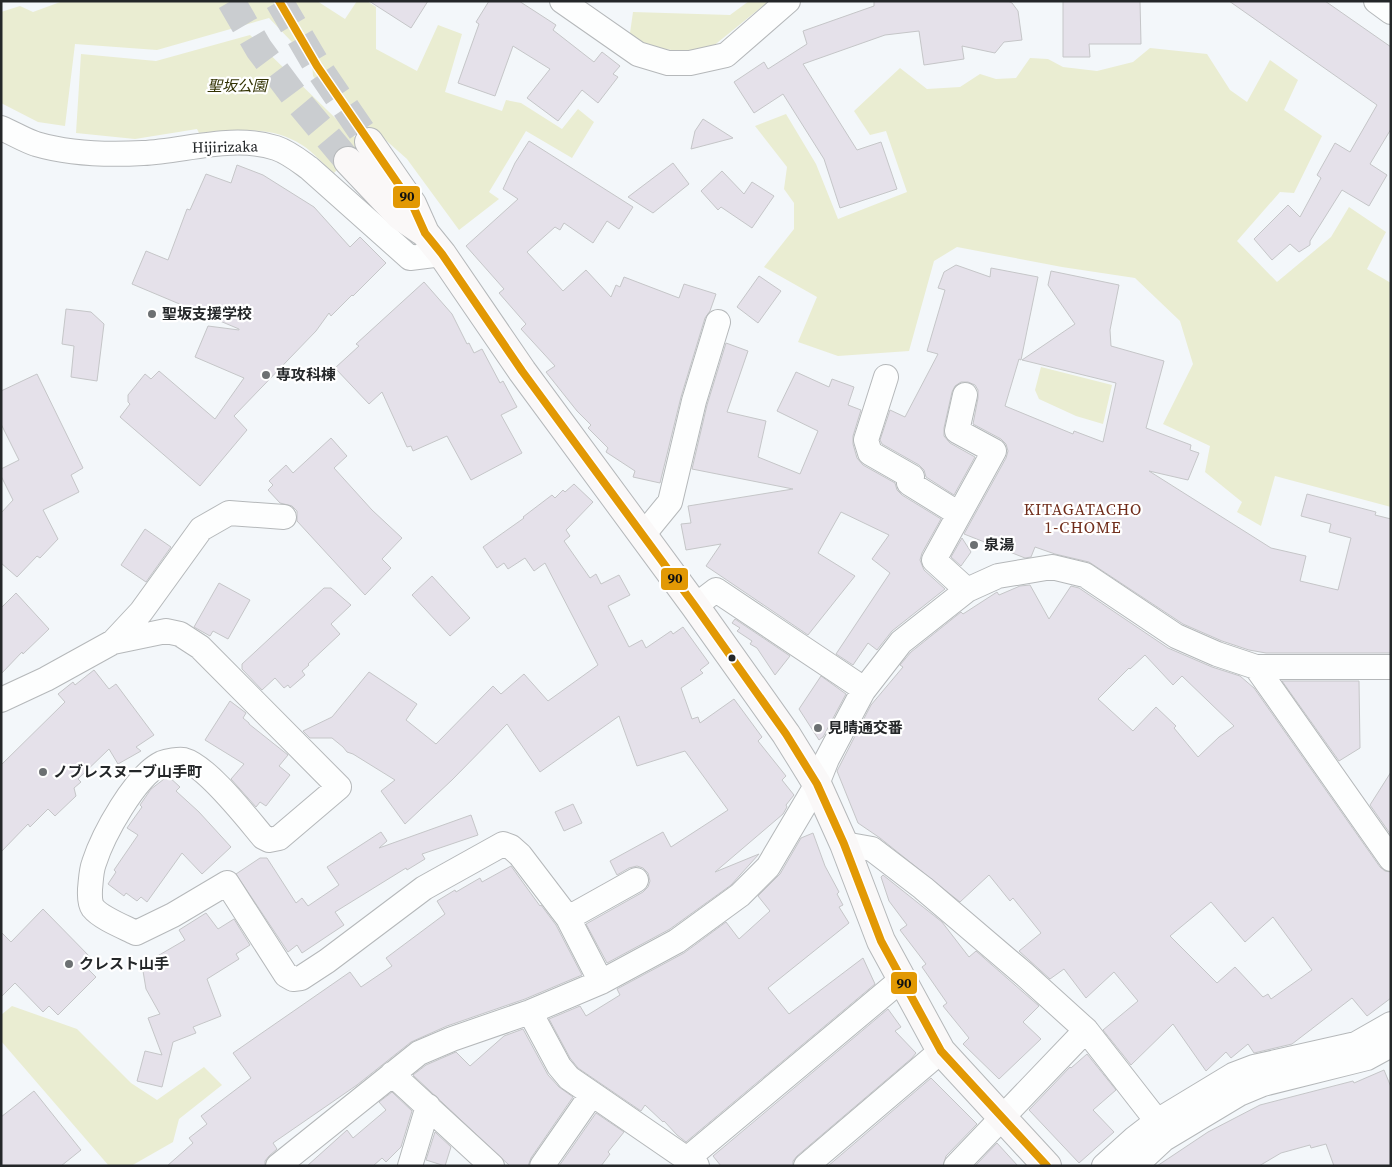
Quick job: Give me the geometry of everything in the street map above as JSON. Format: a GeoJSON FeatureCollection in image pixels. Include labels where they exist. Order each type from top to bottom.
{"type":"FeatureCollection","features":[{"type":"Feature","properties":{"kind":"street"},"geometry":{"type":"LineString","coordinates":[[562,1],[638,54],[668,63],[690,63],[726,55],[788,1]]}},
{"type":"Feature","properties":{"kind":"street"},"geometry":{"type":"LineString","coordinates":[[1376,1],[1391,12]]}},
{"type":"Feature","properties":{"kind":"street","name":"Hijirizaka"},"geometry":{"type":"LineString","coordinates":[[1,128],[34,143],[49,147],[108,154],[145,153],[217,144],[253,144],[276,148],[292,155],[308,168],[410,258],[442,254]]}},
{"type":"Feature","properties":{"kind":"street"},"geometry":{"type":"LineString","coordinates":[[369,142],[412,204],[425,234]]}},
{"type":"Feature","properties":{"kind":"street"},"geometry":{"type":"LineString","coordinates":[[348,161],[400,216],[425,234],[442,254],[522,371],[695,606],[786,734],[817,784],[844,844],[881,941],[941,1051],[1047,1166]]}},
{"type":"Feature","properties":{"kind":"street"},"geometry":{"type":"LineString","coordinates":[[643,535],[670,502],[694,401],[718,322]]}},
{"type":"Feature","properties":{"kind":"street"},"geometry":{"type":"LineString","coordinates":[[886,378],[866,440],[870,453],[912,477],[909,483],[960,514]]}},
{"type":"Feature","properties":{"kind":"street"},"geometry":{"type":"LineString","coordinates":[[965,395],[957,431],[994,451],[934,560],[967,590]]}},
{"type":"Feature","properties":{"kind":"street"},"geometry":{"type":"LineString","coordinates":[[1,700],[46,679],[112,642],[141,612],[202,529],[229,512],[284,517]]}},
{"type":"Feature","properties":{"kind":"street"},"geometry":{"type":"LineString","coordinates":[[278,1166],[419,1053],[452,1039],[530,1012],[602,982],[677,941],[740,895],[768,868],[817,784],[827,759],[864,689],[901,642],[967,590],[998,576],[1052,567],[1085,575],[1176,636],[1216,654],[1256,667],[1391,667]]}},
{"type":"Feature","properties":{"kind":"street"},"geometry":{"type":"LineString","coordinates":[[695,606],[716,590],[864,689]]}},
{"type":"Feature","properties":{"kind":"street"},"geometry":{"type":"LineString","coordinates":[[112,642],[166,630],[180,634],[200,646],[338,786],[279,838],[269,840],[263,837],[204,772],[182,760],[163,763],[146,776],[108,828],[94,863],[91,880],[90,902],[101,915],[136,933],[173,915],[227,883],[286,975],[293,979],[301,978],[327,961],[424,888],[503,844],[508,845],[520,855],[568,918],[602,982]]}},
{"type":"Feature","properties":{"kind":"street"},"geometry":{"type":"LineString","coordinates":[[1256,667],[1391,859]]}},
{"type":"Feature","properties":{"kind":"street"},"geometry":{"type":"LineString","coordinates":[[844,844],[872,849],[923,888],[1024,974],[1086,1030],[1157,1121]]}},
{"type":"Feature","properties":{"kind":"street"},"geometry":{"type":"LineString","coordinates":[[568,918],[636,880]]}},
{"type":"Feature","properties":{"kind":"street"},"geometry":{"type":"LineString","coordinates":[[530,1012],[559,1066],[569,1078],[692,1162],[902,980]]}},
{"type":"Feature","properties":{"kind":"street"},"geometry":{"type":"LineString","coordinates":[[1104,1166],[1157,1121],[1233,1075],[1254,1067],[1356,1044],[1391,1024]]}},
{"type":"Feature","properties":{"kind":"street"},"geometry":{"type":"LineString","coordinates":[[956,1166],[1086,1030]]}},
{"type":"Feature","properties":{"kind":"street"},"geometry":{"type":"LineString","coordinates":[[1134,1166],[1164,1139],[1239,1094],[1264,1084],[1367,1058],[1391,1046]]}},
{"type":"Feature","properties":{"kind":"street"},"geometry":{"type":"LineString","coordinates":[[806,1166],[941,1051]]}},
{"type":"Feature","properties":{"kind":"street"},"geometry":{"type":"LineString","coordinates":[[392,1074],[492,1166]]}},
{"type":"Feature","properties":{"kind":"street"},"geometry":{"type":"LineString","coordinates":[[542,1166],[592,1094]]}},
{"type":"Feature","properties":{"kind":"street"},"geometry":{"type":"LineString","coordinates":[[410,1166],[428,1106]]}},
{"type":"Feature","properties":{"kind":"green space"},"geometry":{"type":"Polygon","coordinates":[[[63,1],[317,1],[345,19],[357,1],[367,1],[376,7],[376,49],[417,71],[438,25],[462,34],[445,92],[502,111],[506,100],[521,103],[562,129],[578,109],[594,122],[572,158],[526,131],[489,192],[499,199],[459,230],[407,159],[380,135],[365,134],[313,76],[312,63],[269,18],[157,50],[75,44],[65,126],[38,122],[1,103],[1,12],[20,6],[33,12],[63,1]]]}},
{"type":"Feature","properties":{"kind":"green space"},"geometry":{"type":"Polygon","coordinates":[[[749,1],[769,1],[712,47],[684,52],[646,46],[630,33],[633,12],[730,15],[749,1]]]}},
{"type":"Feature","properties":{"kind":"green space","name":"聖坂公園"},"geometry":{"type":"Polygon","coordinates":[[[250,35],[362,144],[334,173],[302,145],[290,138],[265,131],[239,130],[199,133],[197,129],[135,139],[76,133],[81,54],[156,61],[250,35]]]}},
{"type":"Feature","properties":{"kind":"green space"},"geometry":{"type":"Polygon","coordinates":[[[1150,48],[1207,54],[1230,90],[1247,102],[1270,60],[1298,80],[1284,110],[1322,136],[1294,193],[1280,192],[1237,241],[1277,282],[1331,237],[1349,207],[1386,232],[1367,269],[1391,283],[1391,507],[1275,476],[1261,526],[1237,512],[1242,502],[1205,472],[1210,446],[1163,424],[1193,364],[1180,321],[1135,278],[1062,267],[957,247],[934,261],[909,351],[838,356],[798,342],[817,297],[764,267],[794,229],[794,203],[784,189],[787,167],[755,126],[786,114],[816,164],[838,219],[907,192],[886,131],[870,135],[854,111],[900,68],[927,89],[960,87],[980,74],[996,79],[1016,78],[1030,58],[1048,59],[1063,67],[1097,71],[1133,62],[1150,48]]]}},
{"type":"Feature","properties":{"kind":"green space"},"geometry":{"type":"Polygon","coordinates":[[[1041,367],[1112,385],[1103,424],[1076,416],[1039,399],[1035,390],[1041,367]]]}},
{"type":"Feature","properties":{"kind":"green space"},"geometry":{"type":"Polygon","coordinates":[[[12,1006],[77,1029],[131,1083],[157,1100],[204,1067],[222,1085],[179,1119],[173,1142],[131,1166],[109,1166],[1,1041],[1,1015],[12,1006]]]}},
{"type":"Feature","properties":{"kind":"building"},"geometry":{"type":"Polygon","coordinates":[[[369,1],[428,1],[411,28],[369,1]]]}},
{"type":"Feature","properties":{"kind":"building"},"geometry":{"type":"Polygon","coordinates":[[[489,1],[519,1],[556,25],[553,30],[594,62],[602,52],[620,66],[613,74],[618,77],[598,103],[582,90],[558,121],[527,98],[550,69],[513,46],[495,96],[458,83],[479,24],[476,22],[489,1]]]}},
{"type":"Feature","properties":{"kind":"building"},"geometry":{"type":"Polygon","coordinates":[[[874,1],[1008,1],[1018,11],[1022,40],[1004,42],[995,53],[962,46],[964,59],[924,65],[919,31],[885,35],[803,64],[857,150],[881,142],[897,189],[840,208],[824,159],[783,94],[754,113],[734,82],[764,62],[768,69],[807,44],[803,31],[874,6],[874,1]]]}},
{"type":"Feature","properties":{"kind":"building"},"geometry":{"type":"Polygon","coordinates":[[[1063,1],[1140,1],[1141,44],[1089,44],[1090,57],[1063,57],[1063,1]]]}},
{"type":"Feature","properties":{"kind":"building"},"geometry":{"type":"Polygon","coordinates":[[[1229,1],[1325,1],[1391,47],[1391,129],[1370,164],[1387,175],[1369,206],[1342,190],[1310,241],[1310,245],[1299,252],[1290,244],[1272,260],[1254,239],[1288,205],[1300,217],[1321,178],[1317,175],[1335,143],[1350,152],[1377,105],[1229,1]]]}},
{"type":"Feature","properties":{"kind":"building"},"geometry":{"type":"Polygon","coordinates":[[[703,119],[733,138],[691,149],[695,131],[703,119]]]}},
{"type":"Feature","properties":{"kind":"building"},"geometry":{"type":"Polygon","coordinates":[[[529,141],[633,207],[619,229],[607,221],[593,243],[564,223],[560,230],[555,227],[527,252],[563,291],[586,270],[611,297],[616,285],[620,287],[624,277],[679,298],[684,284],[716,294],[710,311],[705,318],[681,397],[660,483],[633,477],[635,471],[606,452],[608,448],[588,428],[591,425],[577,411],[546,372],[555,366],[521,329],[526,324],[499,293],[504,289],[466,246],[518,199],[503,189],[515,163],[529,141]]]}},
{"type":"Feature","properties":{"kind":"building"},"geometry":{"type":"Polygon","coordinates":[[[673,163],[689,184],[653,213],[628,197],[673,163]]]}},
{"type":"Feature","properties":{"kind":"building"},"geometry":{"type":"Polygon","coordinates":[[[237,165],[263,175],[314,207],[350,247],[360,237],[386,263],[331,316],[329,313],[316,331],[234,416],[247,430],[200,486],[120,417],[130,404],[128,402],[128,395],[145,374],[151,379],[159,371],[215,419],[244,378],[195,357],[208,326],[239,329],[132,284],[146,251],[168,260],[187,209],[190,210],[206,174],[231,183],[237,165]]]}},
{"type":"Feature","properties":{"kind":"building"},"geometry":{"type":"Polygon","coordinates":[[[722,171],[744,194],[752,182],[774,196],[752,228],[721,207],[718,210],[701,191],[722,171]]]}},
{"type":"Feature","properties":{"kind":"building"},"geometry":{"type":"Polygon","coordinates":[[[956,265],[990,277],[991,268],[1038,277],[1021,360],[1019,359],[1005,406],[1073,434],[1074,431],[1103,442],[1116,383],[1022,360],[1075,324],[1048,285],[1051,271],[1119,285],[1110,330],[1111,346],[1164,361],[1146,428],[1191,445],[1190,450],[1199,453],[1188,480],[1149,471],[1271,548],[1306,556],[1300,581],[1338,590],[1351,538],[1329,532],[1331,524],[1301,516],[1307,494],[1376,512],[1375,515],[1391,519],[1391,653],[1266,653],[1249,650],[1222,641],[1183,624],[1089,562],[1035,547],[1031,557],[1025,558],[964,534],[1006,458],[1008,451],[1006,444],[1001,439],[973,424],[978,398],[978,390],[975,385],[961,382],[955,386],[944,428],[944,436],[950,443],[975,457],[954,495],[926,477],[924,470],[919,465],[882,444],[880,440],[890,410],[905,417],[938,354],[927,351],[945,290],[938,288],[944,272],[956,265]]]}},
{"type":"Feature","properties":{"kind":"building"},"geometry":{"type":"Polygon","coordinates":[[[759,276],[781,291],[758,323],[737,307],[759,276]]]}},
{"type":"Feature","properties":{"kind":"building"},"geometry":{"type":"Polygon","coordinates":[[[424,282],[452,314],[467,344],[469,343],[474,353],[482,349],[500,383],[503,381],[517,407],[501,415],[522,453],[471,480],[447,436],[413,451],[411,446],[407,447],[382,392],[369,404],[335,368],[359,346],[356,344],[424,282]]]}},
{"type":"Feature","properties":{"kind":"building"},"geometry":{"type":"Polygon","coordinates":[[[66,309],[91,312],[104,324],[97,381],[71,377],[74,346],[62,344],[66,309]]]}},
{"type":"Feature","properties":{"kind":"building"},"geometry":{"type":"Polygon","coordinates":[[[726,343],[748,351],[727,412],[766,421],[758,457],[800,474],[818,431],[777,411],[796,372],[829,387],[832,379],[854,387],[848,405],[861,410],[853,436],[857,458],[863,465],[895,483],[897,490],[902,495],[941,519],[920,560],[924,570],[945,589],[892,631],[877,650],[868,643],[853,665],[836,654],[890,573],[872,559],[889,535],[841,512],[818,553],[855,576],[808,635],[706,566],[721,544],[686,550],[681,524],[691,523],[688,506],[793,489],[692,469],[707,405],[726,343]]]}},
{"type":"Feature","properties":{"kind":"building"},"geometry":{"type":"Polygon","coordinates":[[[37,374],[83,468],[71,475],[79,492],[43,510],[58,539],[40,558],[37,556],[17,577],[1,563],[1,513],[13,500],[1,476],[1,469],[19,460],[1,424],[1,391],[37,374]]]}},
{"type":"Feature","properties":{"kind":"building"},"geometry":{"type":"Polygon","coordinates":[[[331,438],[347,456],[334,468],[372,510],[402,538],[382,559],[391,568],[365,595],[297,521],[297,511],[292,506],[280,503],[268,490],[273,485],[269,481],[286,465],[293,473],[331,438]]]}},
{"type":"Feature","properties":{"kind":"building"},"geometry":{"type":"Polygon","coordinates":[[[574,484],[593,502],[566,530],[570,536],[564,541],[590,578],[596,574],[601,584],[619,575],[630,595],[608,606],[629,647],[642,640],[646,648],[671,631],[673,634],[683,627],[709,663],[700,670],[703,673],[681,688],[692,719],[698,717],[700,723],[734,699],[762,737],[758,741],[786,776],[782,780],[794,795],[786,805],[787,807],[783,814],[715,872],[759,854],[731,885],[670,929],[607,963],[586,924],[643,892],[648,887],[650,881],[648,873],[643,868],[637,866],[617,875],[610,861],[663,832],[671,847],[728,810],[685,751],[637,766],[619,716],[540,772],[507,724],[405,824],[381,791],[395,780],[347,752],[332,738],[310,738],[303,731],[332,717],[369,672],[417,704],[406,720],[436,744],[493,686],[501,694],[524,674],[548,701],[598,665],[545,563],[534,571],[525,558],[508,569],[504,563],[497,568],[483,547],[524,518],[552,495],[555,498],[563,490],[565,492],[574,484]]]}},
{"type":"Feature","properties":{"kind":"building"},"geometry":{"type":"Polygon","coordinates":[[[145,529],[171,547],[146,582],[121,565],[145,529]]]}},
{"type":"Feature","properties":{"kind":"building"},"geometry":{"type":"Polygon","coordinates":[[[962,538],[971,552],[961,566],[951,557],[962,538]]]}},
{"type":"Feature","properties":{"kind":"building"},"geometry":{"type":"Polygon","coordinates":[[[432,576],[470,618],[450,636],[412,595],[432,576]]]}},
{"type":"Feature","properties":{"kind":"building"},"geometry":{"type":"Polygon","coordinates":[[[219,583],[250,600],[228,639],[213,631],[210,636],[194,627],[219,583]]]}},
{"type":"Feature","properties":{"kind":"building"},"geometry":{"type":"Polygon","coordinates":[[[1030,585],[1049,619],[1071,586],[1079,588],[1168,648],[1212,667],[1240,676],[1254,688],[1380,867],[1385,871],[1391,872],[1391,998],[1367,1016],[1352,998],[1292,1044],[1254,1053],[1248,1044],[1231,1058],[1226,1052],[1206,1071],[1173,1024],[1131,1065],[1103,1030],[1138,1001],[1114,972],[1086,998],[1064,969],[1050,979],[1019,951],[1041,933],[1013,898],[1010,901],[989,875],[960,902],[880,838],[858,823],[837,771],[871,705],[903,667],[900,665],[911,652],[961,612],[963,614],[997,592],[999,595],[1020,586],[1030,585]],[[1145,655],[1098,699],[1133,731],[1156,707],[1176,726],[1174,728],[1198,757],[1234,726],[1182,676],[1173,685],[1145,655]],[[1211,902],[1170,936],[1217,983],[1235,967],[1263,997],[1268,994],[1271,999],[1312,970],[1273,917],[1245,942],[1211,902]]]}},
{"type":"Feature","properties":{"kind":"building"},"geometry":{"type":"Polygon","coordinates":[[[324,588],[331,588],[351,605],[331,624],[340,634],[308,664],[302,671],[305,675],[290,688],[288,685],[284,688],[275,678],[262,690],[242,669],[242,664],[324,588]]]}},
{"type":"Feature","properties":{"kind":"building"},"geometry":{"type":"Polygon","coordinates":[[[16,593],[49,629],[23,654],[22,652],[1,674],[1,608],[16,593]]]}},
{"type":"Feature","properties":{"kind":"building"},"geometry":{"type":"Polygon","coordinates":[[[735,619],[790,656],[775,675],[757,648],[750,644],[752,641],[737,631],[740,628],[732,623],[735,619]]]}},
{"type":"Feature","properties":{"kind":"building"},"geometry":{"type":"Polygon","coordinates":[[[94,670],[109,689],[116,684],[154,735],[136,747],[141,751],[118,764],[109,749],[78,779],[81,782],[74,788],[76,796],[55,816],[48,809],[30,827],[28,824],[1,852],[1,765],[65,702],[58,694],[73,682],[75,685],[94,670]]]}},
{"type":"Feature","properties":{"kind":"building"},"geometry":{"type":"Polygon","coordinates":[[[821,676],[846,694],[823,737],[819,740],[799,709],[821,676]]]}},
{"type":"Feature","properties":{"kind":"building"},"geometry":{"type":"Polygon","coordinates":[[[1282,681],[1359,681],[1360,748],[1339,761],[1282,681]]]}},
{"type":"Feature","properties":{"kind":"building"},"geometry":{"type":"Polygon","coordinates":[[[230,701],[246,713],[243,718],[249,724],[288,755],[279,766],[290,775],[266,806],[260,802],[256,807],[231,779],[244,764],[205,740],[230,701]]]}},
{"type":"Feature","properties":{"kind":"building"},"geometry":{"type":"Polygon","coordinates":[[[1391,772],[1391,835],[1370,805],[1391,772]]]}},
{"type":"Feature","properties":{"kind":"building"},"geometry":{"type":"Polygon","coordinates":[[[168,776],[180,787],[176,791],[199,812],[231,847],[202,874],[182,853],[147,902],[141,897],[137,901],[126,893],[124,896],[108,884],[116,872],[114,870],[138,835],[127,828],[142,807],[140,805],[151,789],[168,776]]]}},
{"type":"Feature","properties":{"kind":"building"},"geometry":{"type":"Polygon","coordinates":[[[573,804],[582,823],[564,831],[555,812],[573,804]]]}},
{"type":"Feature","properties":{"kind":"building"},"geometry":{"type":"Polygon","coordinates":[[[471,815],[478,835],[422,854],[425,859],[407,870],[406,868],[335,912],[344,925],[302,953],[297,945],[288,952],[236,874],[260,858],[267,858],[296,903],[302,898],[308,906],[339,885],[327,867],[381,832],[387,841],[379,848],[471,815]]]}},
{"type":"Feature","properties":{"kind":"building"},"geometry":{"type":"Polygon","coordinates":[[[813,833],[825,866],[839,892],[837,894],[843,905],[839,907],[849,923],[768,988],[789,1014],[863,958],[875,984],[686,1142],[645,1105],[641,1111],[578,1068],[570,1058],[549,1019],[580,1006],[586,1016],[620,995],[617,989],[684,953],[726,922],[739,939],[770,911],[758,896],[780,874],[801,838],[813,833]]]}},
{"type":"Feature","properties":{"kind":"building"},"geometry":{"type":"Polygon","coordinates":[[[511,866],[556,925],[582,975],[525,999],[447,1026],[411,1042],[357,1085],[273,1143],[277,1149],[265,1161],[265,1166],[167,1166],[193,1143],[189,1138],[207,1124],[201,1116],[251,1078],[233,1053],[350,972],[361,987],[392,966],[386,958],[445,914],[437,901],[480,878],[482,882],[511,866]]]}},
{"type":"Feature","properties":{"kind":"building"},"geometry":{"type":"Polygon","coordinates":[[[883,875],[942,922],[969,957],[976,951],[1039,1006],[1023,1022],[1041,1039],[999,1079],[963,1044],[969,1038],[943,1006],[947,1003],[922,967],[926,964],[900,930],[907,925],[889,901],[881,877],[883,875]]]}},
{"type":"Feature","properties":{"kind":"building","name":"クレスト山手"},"geometry":{"type":"Polygon","coordinates":[[[43,909],[94,961],[87,968],[96,977],[58,1015],[49,1006],[43,1012],[15,983],[1,997],[1,932],[11,942],[43,909]]]}},
{"type":"Feature","properties":{"kind":"building"},"geometry":{"type":"Polygon","coordinates":[[[206,913],[218,929],[234,919],[250,945],[236,954],[239,959],[207,979],[221,1016],[193,1027],[196,1033],[173,1042],[162,1087],[137,1081],[145,1051],[162,1055],[148,1018],[160,1014],[146,989],[142,965],[185,940],[179,930],[206,913]]]}},
{"type":"Feature","properties":{"kind":"building"},"geometry":{"type":"Polygon","coordinates":[[[888,1009],[901,1027],[895,1031],[916,1053],[912,1058],[797,1156],[793,1161],[793,1166],[721,1166],[713,1156],[888,1009]]]}},
{"type":"Feature","properties":{"kind":"building"},"geometry":{"type":"Polygon","coordinates":[[[523,1029],[548,1075],[559,1087],[573,1097],[531,1158],[528,1166],[510,1166],[413,1075],[426,1065],[456,1052],[470,1066],[504,1036],[523,1029]]]}},
{"type":"Feature","properties":{"kind":"building"},"geometry":{"type":"Polygon","coordinates":[[[1087,1054],[1116,1090],[1093,1110],[1114,1132],[1079,1163],[1029,1110],[1070,1067],[1087,1054]]]}},
{"type":"Feature","properties":{"kind":"building"},"geometry":{"type":"Polygon","coordinates":[[[1384,1070],[1391,1087],[1391,1166],[1334,1166],[1326,1144],[1311,1148],[1310,1145],[1281,1153],[1259,1166],[1157,1166],[1208,1132],[1260,1105],[1353,1081],[1354,1083],[1384,1070]]]}},
{"type":"Feature","properties":{"kind":"building"},"geometry":{"type":"Polygon","coordinates":[[[931,1078],[977,1124],[946,1156],[943,1166],[828,1166],[931,1078]]]}},
{"type":"Feature","properties":{"kind":"building"},"geometry":{"type":"Polygon","coordinates":[[[34,1091],[81,1150],[61,1166],[1,1166],[1,1117],[34,1091]]]}},
{"type":"Feature","properties":{"kind":"building"},"geometry":{"type":"Polygon","coordinates":[[[392,1092],[412,1111],[401,1147],[386,1162],[382,1158],[373,1166],[307,1166],[347,1130],[353,1138],[386,1110],[379,1102],[392,1092]]]}},
{"type":"Feature","properties":{"kind":"building"},"geometry":{"type":"Polygon","coordinates":[[[596,1113],[624,1132],[608,1152],[610,1154],[601,1166],[559,1166],[596,1113]]]}},
{"type":"Feature","properties":{"kind":"building"},"geometry":{"type":"Polygon","coordinates":[[[435,1132],[451,1147],[445,1166],[426,1160],[435,1132]]]}},
{"type":"Feature","properties":{"kind":"building"},"geometry":{"type":"Polygon","coordinates":[[[997,1143],[1018,1166],[975,1166],[997,1143]]]}},
{"type":"Feature","properties":{"kind":"tunnel"},"geometry":{"type":"LineString","coordinates":[[231,1],[259,49],[301,105],[348,161]]}},
{"type":"Feature","properties":{"kind":"tunnel"},"geometry":{"type":"LineString","coordinates":[[279,1],[317,66],[369,142]]}},
{"type":"Feature","properties":{"kind":"transit line","name":"90"},"geometry":{"type":"LineString","coordinates":[[279,1],[317,66],[412,204],[425,233],[442,254],[522,371],[695,606],[786,734],[817,784],[844,844],[881,941],[941,1051],[1047,1166]]}},
{"type":"Feature","properties":{"kind":"place","name":"聖坂支援学校"},"geometry":{"type":"Point","coordinates":[152,314]}},
{"type":"Feature","properties":{"kind":"place","name":"専攻科棟"},"geometry":{"type":"Point","coordinates":[266,375]}},
{"type":"Feature","properties":{"kind":"place","name":"泉湯"},"geometry":{"type":"Point","coordinates":[974,545]}},
{"type":"Feature","properties":{"kind":"place","name":"見晴通交番"},"geometry":{"type":"Point","coordinates":[818,728]}},
{"type":"Feature","properties":{"kind":"place","name":"ノブレスヌーブ山手町"},"geometry":{"type":"Point","coordinates":[43,772]}},
{"type":"Feature","properties":{"kind":"place","name":"クレスト山手"},"geometry":{"type":"Point","coordinates":[69,964]}},
{"type":"Feature","properties":{"kind":"district","name":"KITAGATACHO 1-CHOME"},"geometry":{"type":"Point","coordinates":[1083,518]}}]}
